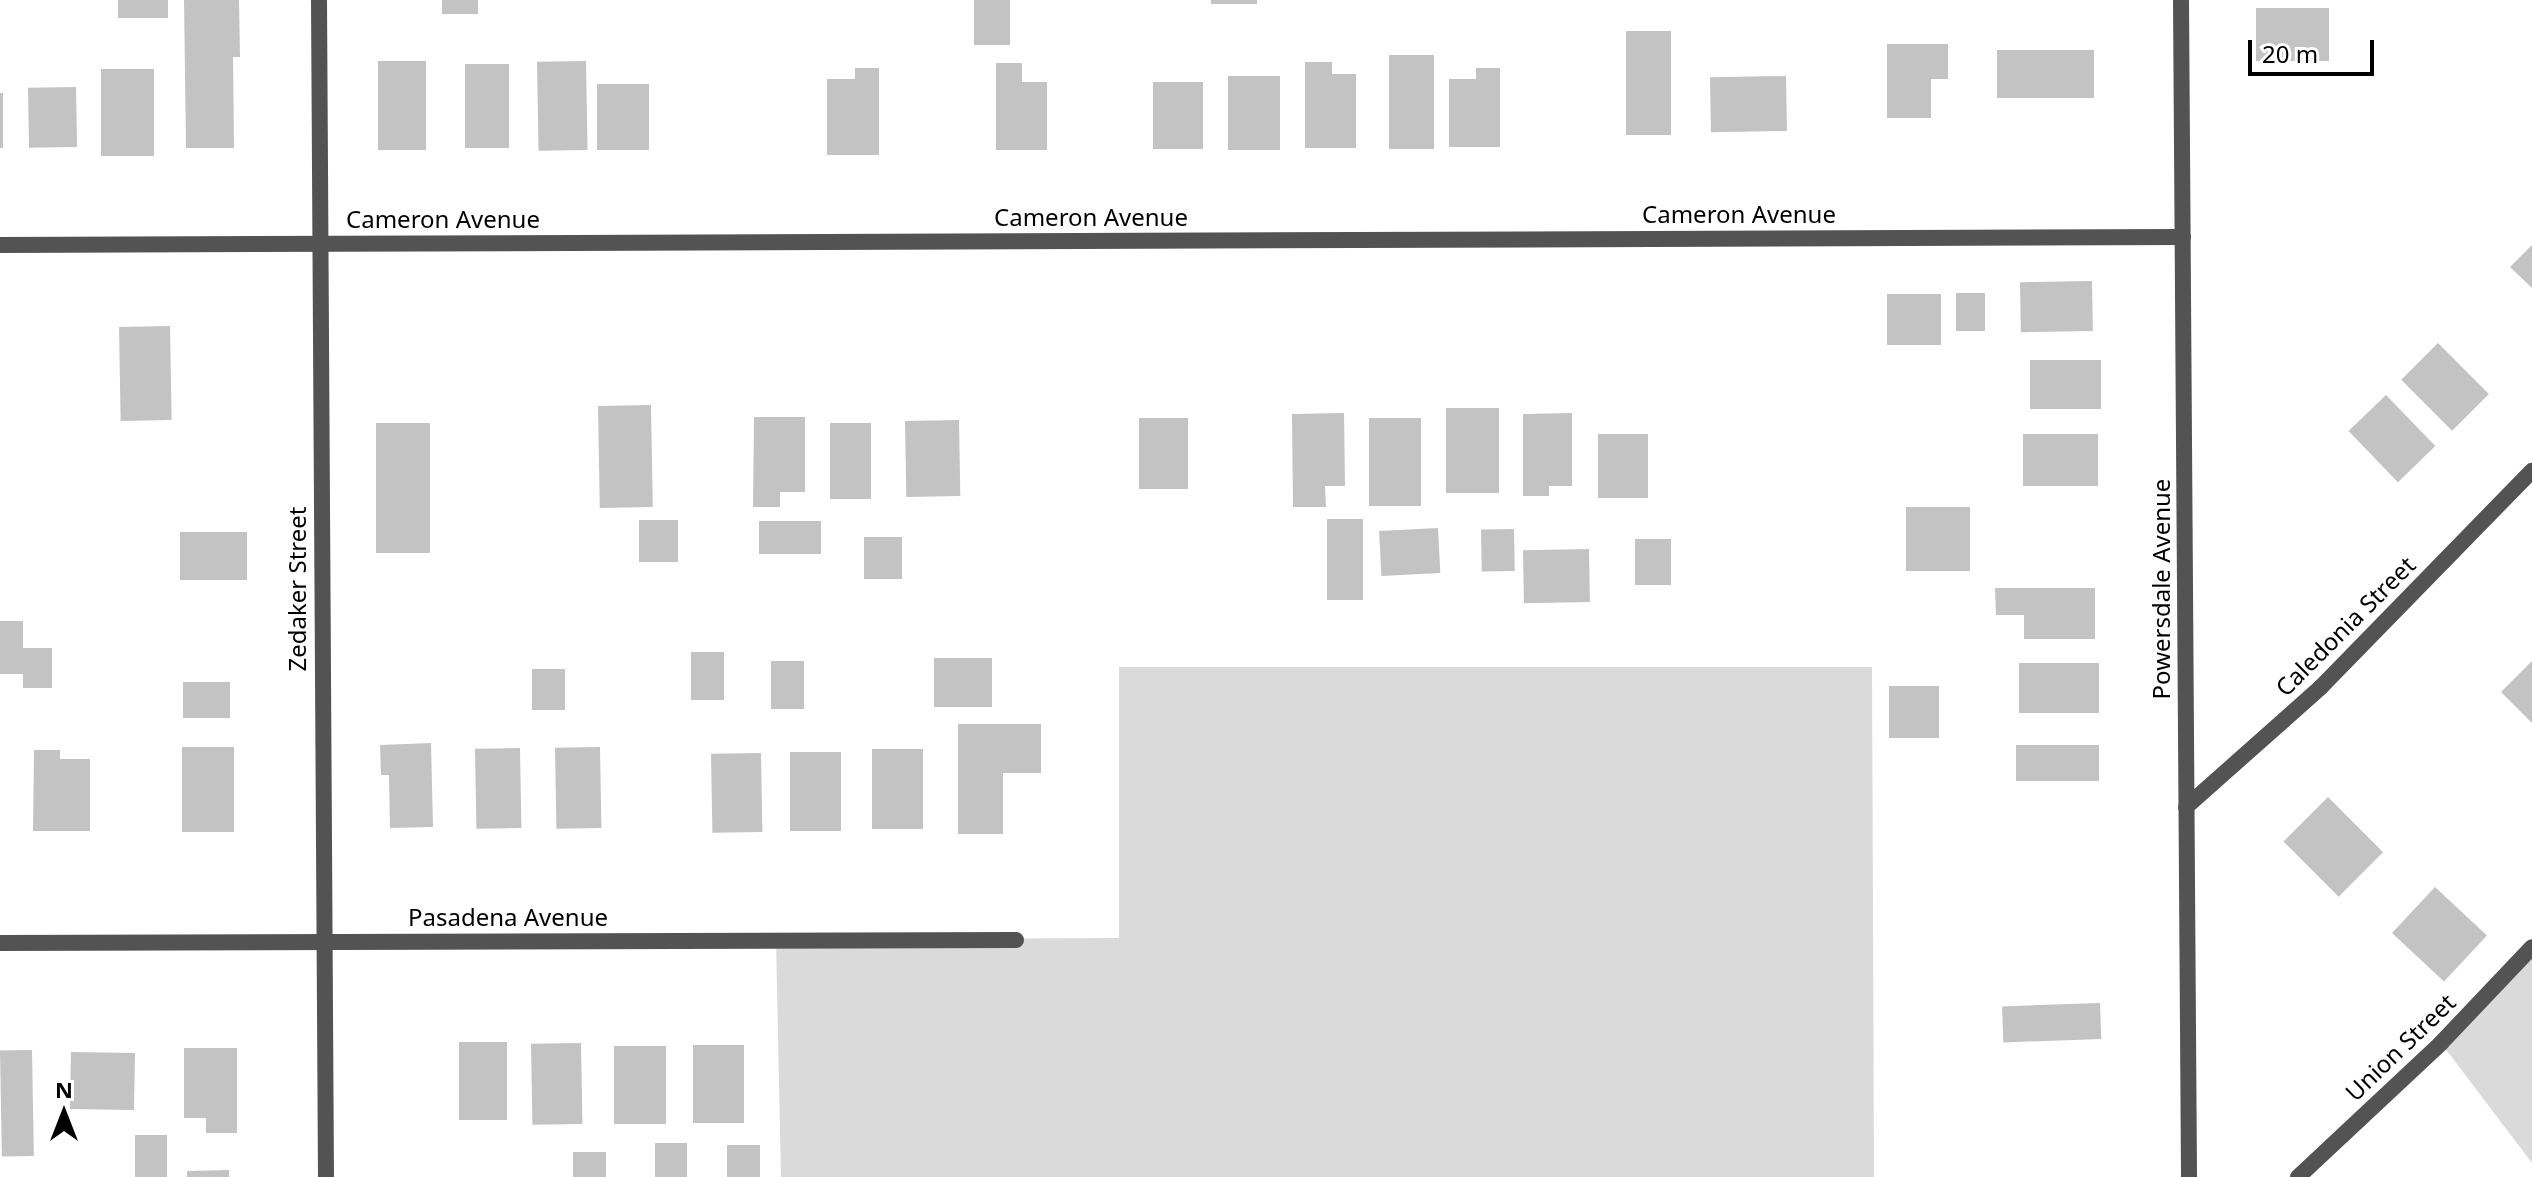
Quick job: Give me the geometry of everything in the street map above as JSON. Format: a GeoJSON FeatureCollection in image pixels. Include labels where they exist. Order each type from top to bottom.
{"type":"FeatureCollection","features":[{"type":"Feature","properties":{"kind":"street","name":"Zedaker Street"},"geometry":{"type":"LineString","coordinates":[[319,0],[326,1177]]}},
{"type":"Feature","properties":{"kind":"street","name":"Powersdale Avenue"},"geometry":{"type":"LineString","coordinates":[[2181,0],[2189,1177]]}},
{"type":"Feature","properties":{"kind":"street","name":"Cameron Avenue"},"geometry":{"type":"LineString","coordinates":[[0,245],[2183,237]]}},
{"type":"Feature","properties":{"kind":"street","name":"Caledonia Street"},"geometry":{"type":"LineString","coordinates":[[2186,807],[2321,687],[2532,471]]}},
{"type":"Feature","properties":{"kind":"street","name":"Pasadena Avenue"},"geometry":{"type":"LineString","coordinates":[[0,943],[1016,940]]}},
{"type":"Feature","properties":{"kind":"street","name":"Union Street"},"geometry":{"type":"LineString","coordinates":[[2298,1177],[2441,1043],[2532,947]]}},
{"type":"Feature","properties":{"kind":"shaded area"},"geometry":{"type":"Polygon","coordinates":[[[1119,667],[1872,667],[1874,1177],[781,1177],[776,940],[1119,938],[1119,667]]]}},
{"type":"Feature","properties":{"kind":"shaded area"},"geometry":{"type":"Polygon","coordinates":[[[2532,947],[2532,1163],[2441,1043],[2532,947]]]}},
{"type":"Feature","properties":{"kind":"building"},"geometry":{"type":"Polygon","coordinates":[[[118,0],[168,0],[168,18],[118,18],[118,0]]]}},
{"type":"Feature","properties":{"kind":"building"},"geometry":{"type":"Polygon","coordinates":[[[184,0],[239,0],[240,57],[233,57],[234,148],[186,148],[184,0]]]}},
{"type":"Feature","properties":{"kind":"building"},"geometry":{"type":"Polygon","coordinates":[[[442,0],[478,0],[478,14],[442,14],[442,0]]]}},
{"type":"Feature","properties":{"kind":"building"},"geometry":{"type":"Polygon","coordinates":[[[974,0],[1010,0],[1010,45],[974,45],[974,0]]]}},
{"type":"Feature","properties":{"kind":"building"},"geometry":{"type":"Polygon","coordinates":[[[1211,0],[1257,0],[1257,4],[1211,4],[1211,0]]]}},
{"type":"Feature","properties":{"kind":"building"},"geometry":{"type":"Polygon","coordinates":[[[2256,8],[2329,8],[2329,61],[2256,61],[2256,8]]]}},
{"type":"Feature","properties":{"kind":"building"},"geometry":{"type":"Polygon","coordinates":[[[1626,31],[1671,31],[1671,135],[1626,135],[1626,31]]]}},
{"type":"Feature","properties":{"kind":"building"},"geometry":{"type":"Polygon","coordinates":[[[1887,44],[1948,44],[1948,79],[1931,79],[1931,118],[1887,118],[1887,44]]]}},
{"type":"Feature","properties":{"kind":"building"},"geometry":{"type":"Polygon","coordinates":[[[1997,50],[2094,50],[2094,98],[1997,98],[1997,50]]]}},
{"type":"Feature","properties":{"kind":"building"},"geometry":{"type":"Polygon","coordinates":[[[1389,55],[1434,55],[1434,149],[1389,149],[1389,55]]]}},
{"type":"Feature","properties":{"kind":"building"},"geometry":{"type":"Polygon","coordinates":[[[378,61],[426,61],[426,150],[378,150],[378,61]]]}},
{"type":"Feature","properties":{"kind":"building"},"geometry":{"type":"Polygon","coordinates":[[[586,61],[588,150],[539,151],[537,62],[586,61]]]}},
{"type":"Feature","properties":{"kind":"building"},"geometry":{"type":"Polygon","coordinates":[[[1305,62],[1332,62],[1332,74],[1356,74],[1356,148],[1305,148],[1305,62]]]}},
{"type":"Feature","properties":{"kind":"building"},"geometry":{"type":"Polygon","coordinates":[[[996,63],[1022,63],[1022,82],[1047,82],[1047,150],[996,150],[996,63]]]}},
{"type":"Feature","properties":{"kind":"building"},"geometry":{"type":"Polygon","coordinates":[[[465,64],[509,64],[509,148],[465,148],[465,64]]]}},
{"type":"Feature","properties":{"kind":"building"},"geometry":{"type":"Polygon","coordinates":[[[855,68],[879,68],[879,155],[827,155],[827,79],[855,79],[855,68]]]}},
{"type":"Feature","properties":{"kind":"building"},"geometry":{"type":"Polygon","coordinates":[[[1476,68],[1500,68],[1500,147],[1449,147],[1449,79],[1476,79],[1476,68]]]}},
{"type":"Feature","properties":{"kind":"building"},"geometry":{"type":"Polygon","coordinates":[[[101,69],[154,69],[154,156],[101,156],[101,69]]]}},
{"type":"Feature","properties":{"kind":"building"},"geometry":{"type":"Polygon","coordinates":[[[1228,76],[1280,76],[1280,150],[1228,150],[1228,76]]]}},
{"type":"Feature","properties":{"kind":"building"},"geometry":{"type":"Polygon","coordinates":[[[1786,76],[1787,131],[1711,132],[1710,77],[1786,76]]]}},
{"type":"Feature","properties":{"kind":"building"},"geometry":{"type":"Polygon","coordinates":[[[1153,82],[1203,82],[1203,149],[1153,149],[1153,82]]]}},
{"type":"Feature","properties":{"kind":"building"},"geometry":{"type":"Polygon","coordinates":[[[597,84],[649,84],[649,150],[597,150],[597,84]]]}},
{"type":"Feature","properties":{"kind":"building"},"geometry":{"type":"Polygon","coordinates":[[[76,87],[77,147],[29,148],[28,88],[76,87]]]}},
{"type":"Feature","properties":{"kind":"building"},"geometry":{"type":"Polygon","coordinates":[[[0,93],[3,93],[3,148],[0,148],[0,93]]]}},
{"type":"Feature","properties":{"kind":"building"},"geometry":{"type":"Polygon","coordinates":[[[2532,245],[2532,288],[2510,267],[2532,245]]]}},
{"type":"Feature","properties":{"kind":"building"},"geometry":{"type":"Polygon","coordinates":[[[2092,281],[2093,331],[2021,332],[2020,282],[2092,281]]]}},
{"type":"Feature","properties":{"kind":"building"},"geometry":{"type":"Polygon","coordinates":[[[1956,293],[1985,293],[1985,331],[1956,331],[1956,293]]]}},
{"type":"Feature","properties":{"kind":"building"},"geometry":{"type":"Polygon","coordinates":[[[1887,294],[1941,294],[1941,345],[1887,345],[1887,294]]]}},
{"type":"Feature","properties":{"kind":"building"},"geometry":{"type":"Polygon","coordinates":[[[170,326],[172,420],[121,421],[119,327],[170,326]]]}},
{"type":"Feature","properties":{"kind":"building"},"geometry":{"type":"Polygon","coordinates":[[[2438,343],[2489,394],[2452,431],[2401,380],[2438,343]]]}},
{"type":"Feature","properties":{"kind":"building"},"geometry":{"type":"Polygon","coordinates":[[[2030,360],[2101,360],[2101,409],[2030,409],[2030,360]]]}},
{"type":"Feature","properties":{"kind":"building"},"geometry":{"type":"Polygon","coordinates":[[[2386,395],[2435,446],[2398,482],[2349,431],[2386,395]]]}},
{"type":"Feature","properties":{"kind":"building"},"geometry":{"type":"Polygon","coordinates":[[[651,405],[653,507],[600,508],[598,406],[651,405]]]}},
{"type":"Feature","properties":{"kind":"building"},"geometry":{"type":"Polygon","coordinates":[[[1446,408],[1499,408],[1499,493],[1446,493],[1446,408]]]}},
{"type":"Feature","properties":{"kind":"building"},"geometry":{"type":"Polygon","coordinates":[[[1344,413],[1345,486],[1325,486],[1326,507],[1293,507],[1292,414],[1344,413]]]}},
{"type":"Feature","properties":{"kind":"building"},"geometry":{"type":"Polygon","coordinates":[[[1572,413],[1572,486],[1549,486],[1549,496],[1523,496],[1523,414],[1572,413]]]}},
{"type":"Feature","properties":{"kind":"building"},"geometry":{"type":"Polygon","coordinates":[[[754,417],[805,417],[805,492],[780,492],[780,507],[753,507],[754,417]]]}},
{"type":"Feature","properties":{"kind":"building"},"geometry":{"type":"Polygon","coordinates":[[[1139,418],[1188,418],[1188,489],[1139,489],[1139,418]]]}},
{"type":"Feature","properties":{"kind":"building"},"geometry":{"type":"Polygon","coordinates":[[[1369,418],[1421,418],[1421,506],[1369,506],[1369,418]]]}},
{"type":"Feature","properties":{"kind":"building"},"geometry":{"type":"Polygon","coordinates":[[[959,420],[960,496],[906,497],[905,421],[959,420]]]}},
{"type":"Feature","properties":{"kind":"building"},"geometry":{"type":"Polygon","coordinates":[[[376,423],[430,423],[430,553],[376,553],[376,423]]]}},
{"type":"Feature","properties":{"kind":"building"},"geometry":{"type":"Polygon","coordinates":[[[830,423],[871,423],[871,499],[830,499],[830,423]]]}},
{"type":"Feature","properties":{"kind":"building"},"geometry":{"type":"Polygon","coordinates":[[[1598,434],[1648,434],[1648,498],[1598,498],[1598,434]]]}},
{"type":"Feature","properties":{"kind":"building"},"geometry":{"type":"Polygon","coordinates":[[[2023,434],[2098,434],[2098,486],[2023,486],[2023,434]]]}},
{"type":"Feature","properties":{"kind":"building"},"geometry":{"type":"Polygon","coordinates":[[[1906,507],[1970,507],[1970,571],[1906,571],[1906,507]]]}},
{"type":"Feature","properties":{"kind":"building"},"geometry":{"type":"Polygon","coordinates":[[[1327,519],[1363,519],[1363,600],[1327,600],[1327,519]]]}},
{"type":"Feature","properties":{"kind":"building"},"geometry":{"type":"Polygon","coordinates":[[[639,520],[678,520],[678,562],[639,562],[639,520]]]}},
{"type":"Feature","properties":{"kind":"building"},"geometry":{"type":"Polygon","coordinates":[[[759,521],[821,521],[821,554],[759,554],[759,521]]]}},
{"type":"Feature","properties":{"kind":"building"},"geometry":{"type":"Polygon","coordinates":[[[1438,528],[1440,573],[1381,576],[1379,531],[1438,528]]]}},
{"type":"Feature","properties":{"kind":"building"},"geometry":{"type":"Polygon","coordinates":[[[1514,529],[1515,571],[1482,572],[1481,530],[1514,529]]]}},
{"type":"Feature","properties":{"kind":"building"},"geometry":{"type":"Polygon","coordinates":[[[180,532],[247,532],[247,580],[180,580],[180,532]]]}},
{"type":"Feature","properties":{"kind":"building"},"geometry":{"type":"Polygon","coordinates":[[[864,537],[902,537],[902,579],[864,579],[864,537]]]}},
{"type":"Feature","properties":{"kind":"building"},"geometry":{"type":"Polygon","coordinates":[[[1635,539],[1671,539],[1671,585],[1635,585],[1635,539]]]}},
{"type":"Feature","properties":{"kind":"building"},"geometry":{"type":"Polygon","coordinates":[[[1589,549],[1590,602],[1524,603],[1523,550],[1589,549]]]}},
{"type":"Feature","properties":{"kind":"building"},"geometry":{"type":"Polygon","coordinates":[[[1995,588],[2095,588],[2095,639],[2024,639],[2024,615],[1996,615],[1995,588]]]}},
{"type":"Feature","properties":{"kind":"building"},"geometry":{"type":"Polygon","coordinates":[[[0,621],[23,621],[23,648],[52,648],[52,688],[23,688],[23,674],[0,674],[0,621]]]}},
{"type":"Feature","properties":{"kind":"building"},"geometry":{"type":"Polygon","coordinates":[[[691,652],[724,652],[724,700],[691,700],[691,652]]]}},
{"type":"Feature","properties":{"kind":"building"},"geometry":{"type":"Polygon","coordinates":[[[934,658],[992,658],[992,707],[934,707],[934,658]]]}},
{"type":"Feature","properties":{"kind":"building"},"geometry":{"type":"Polygon","coordinates":[[[771,661],[804,661],[804,709],[771,709],[771,661]]]}},
{"type":"Feature","properties":{"kind":"building"},"geometry":{"type":"Polygon","coordinates":[[[2532,661],[2532,723],[2501,692],[2532,661]]]}},
{"type":"Feature","properties":{"kind":"building"},"geometry":{"type":"Polygon","coordinates":[[[2019,663],[2099,663],[2099,713],[2019,713],[2019,663]]]}},
{"type":"Feature","properties":{"kind":"building"},"geometry":{"type":"Polygon","coordinates":[[[532,669],[565,669],[565,710],[532,710],[532,669]]]}},
{"type":"Feature","properties":{"kind":"building"},"geometry":{"type":"Polygon","coordinates":[[[183,682],[230,682],[230,718],[183,718],[183,682]]]}},
{"type":"Feature","properties":{"kind":"building"},"geometry":{"type":"Polygon","coordinates":[[[1889,686],[1939,686],[1939,738],[1889,738],[1889,686]]]}},
{"type":"Feature","properties":{"kind":"building"},"geometry":{"type":"Polygon","coordinates":[[[958,724],[1041,724],[1041,773],[1003,773],[1003,834],[958,834],[958,724]]]}},
{"type":"Feature","properties":{"kind":"building"},"geometry":{"type":"Polygon","coordinates":[[[431,743],[433,827],[390,828],[389,775],[381,775],[380,745],[431,743]]]}},
{"type":"Feature","properties":{"kind":"building"},"geometry":{"type":"Polygon","coordinates":[[[2016,745],[2099,745],[2099,781],[2016,781],[2016,745]]]}},
{"type":"Feature","properties":{"kind":"building"},"geometry":{"type":"Polygon","coordinates":[[[182,747],[234,747],[234,832],[182,832],[182,747]]]}},
{"type":"Feature","properties":{"kind":"building"},"geometry":{"type":"Polygon","coordinates":[[[600,747],[601,828],[556,829],[555,748],[600,747]]]}},
{"type":"Feature","properties":{"kind":"building"},"geometry":{"type":"Polygon","coordinates":[[[520,748],[521,828],[476,829],[475,749],[520,748]]]}},
{"type":"Feature","properties":{"kind":"building"},"geometry":{"type":"Polygon","coordinates":[[[872,749],[923,749],[923,829],[872,829],[872,749]]]}},
{"type":"Feature","properties":{"kind":"building"},"geometry":{"type":"Polygon","coordinates":[[[34,750],[60,750],[60,759],[90,759],[90,831],[33,831],[34,750]]]}},
{"type":"Feature","properties":{"kind":"building"},"geometry":{"type":"Polygon","coordinates":[[[790,752],[841,752],[841,831],[790,831],[790,752]]]}},
{"type":"Feature","properties":{"kind":"building"},"geometry":{"type":"Polygon","coordinates":[[[761,753],[762,832],[712,833],[711,754],[761,753]]]}},
{"type":"Feature","properties":{"kind":"building"},"geometry":{"type":"Polygon","coordinates":[[[2328,797],[2383,852],[2339,897],[2283,842],[2328,797]]]}},
{"type":"Feature","properties":{"kind":"building"},"geometry":{"type":"Polygon","coordinates":[[[2435,887],[2487,935],[2444,981],[2392,933],[2435,887]]]}},
{"type":"Feature","properties":{"kind":"building"},"geometry":{"type":"Polygon","coordinates":[[[2100,1003],[2101,1039],[2003,1042],[2002,1006],[2100,1003]]]}},
{"type":"Feature","properties":{"kind":"building"},"geometry":{"type":"Polygon","coordinates":[[[459,1042],[507,1042],[507,1120],[459,1120],[459,1042]]]}},
{"type":"Feature","properties":{"kind":"building"},"geometry":{"type":"Polygon","coordinates":[[[581,1043],[582,1124],[532,1125],[531,1044],[581,1043]]]}},
{"type":"Feature","properties":{"kind":"building"},"geometry":{"type":"Polygon","coordinates":[[[693,1045],[744,1045],[744,1123],[693,1123],[693,1045]]]}},
{"type":"Feature","properties":{"kind":"building"},"geometry":{"type":"Polygon","coordinates":[[[614,1046],[666,1046],[666,1124],[614,1124],[614,1046]]]}},
{"type":"Feature","properties":{"kind":"building"},"geometry":{"type":"Polygon","coordinates":[[[184,1048],[237,1048],[237,1133],[206,1133],[206,1118],[184,1118],[184,1048]]]}},
{"type":"Feature","properties":{"kind":"building"},"geometry":{"type":"Polygon","coordinates":[[[32,1050],[34,1156],[2,1157],[0,1051],[32,1050]]]}},
{"type":"Feature","properties":{"kind":"building"},"geometry":{"type":"Polygon","coordinates":[[[71,1052],[135,1053],[134,1110],[70,1109],[71,1052]]]}},
{"type":"Feature","properties":{"kind":"building"},"geometry":{"type":"Polygon","coordinates":[[[135,1135],[167,1135],[167,1177],[135,1177],[135,1135]]]}},
{"type":"Feature","properties":{"kind":"building"},"geometry":{"type":"Polygon","coordinates":[[[655,1143],[687,1143],[687,1177],[655,1177],[655,1143]]]}},
{"type":"Feature","properties":{"kind":"building"},"geometry":{"type":"Polygon","coordinates":[[[727,1145],[760,1145],[760,1177],[727,1177],[727,1145]]]}},
{"type":"Feature","properties":{"kind":"building"},"geometry":{"type":"Polygon","coordinates":[[[573,1152],[606,1152],[606,1177],[573,1177],[573,1152]]]}},
{"type":"Feature","properties":{"kind":"building"},"geometry":{"type":"Polygon","coordinates":[[[229,1170],[229,1177],[187,1177],[187,1171],[229,1170]]]}}]}
